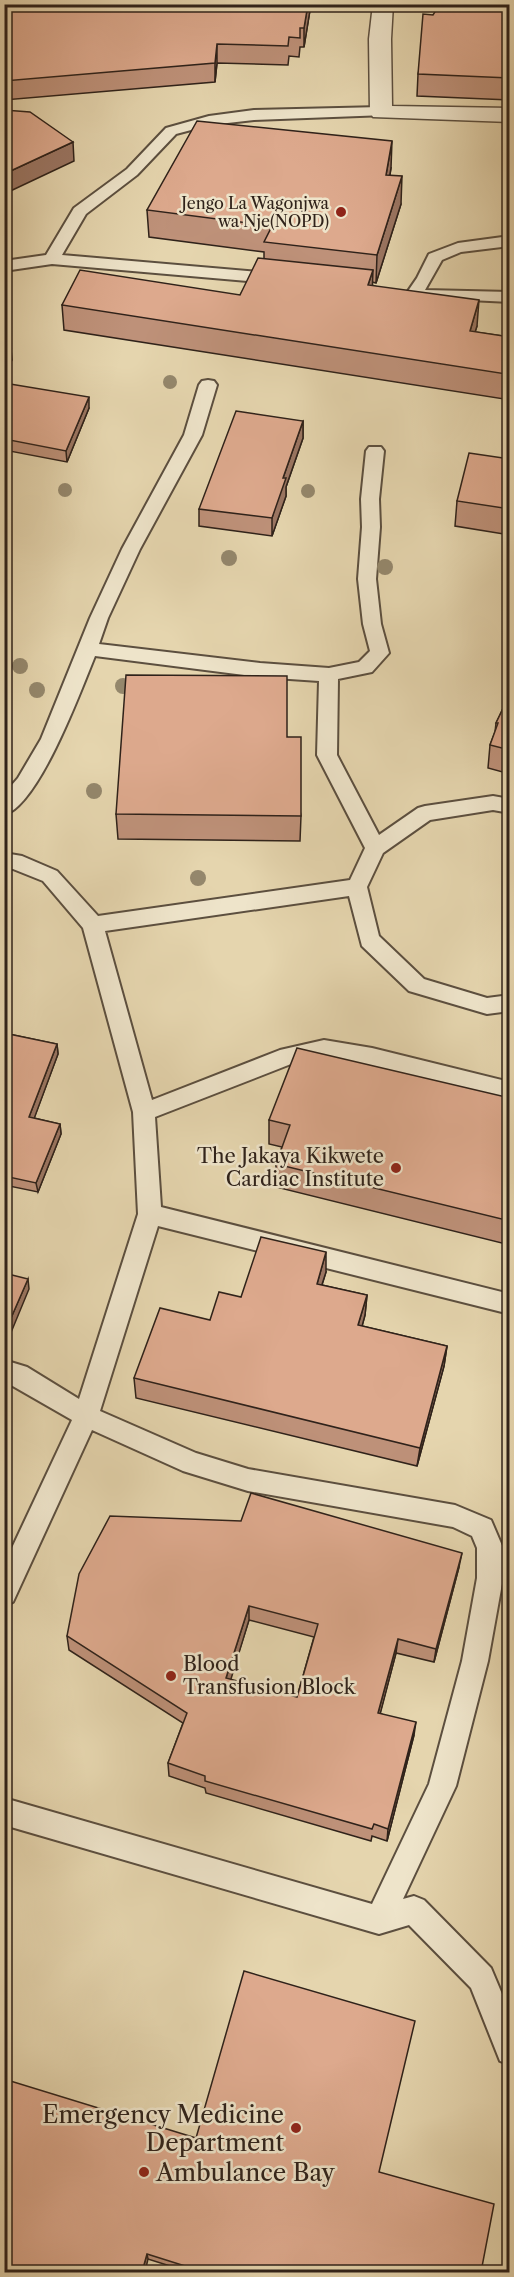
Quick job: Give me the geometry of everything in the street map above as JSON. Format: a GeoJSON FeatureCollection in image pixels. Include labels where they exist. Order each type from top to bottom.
{"type":"FeatureCollection","features":[{"type":"Feature","properties":{"kind":"street"},"geometry":{"type":"LineString","coordinates":[[383,4],[380,39],[381,112],[510,115]]}},
{"type":"Feature","properties":{"kind":"lane"},"geometry":{"type":"LineString","coordinates":[[52,260],[80,211],[132,172],[171,130],[209,121],[254,115],[381,112]]}},
{"type":"Feature","properties":{"kind":"lane"},"geometry":{"type":"LineString","coordinates":[[510,241],[458,248],[435,257],[425,279],[409,293],[449,297],[510,297]]}},
{"type":"Feature","properties":{"kind":"lane"},"geometry":{"type":"LineString","coordinates":[[4,266],[52,260],[301,281]]}},
{"type":"Feature","properties":{"kind":"lane"},"geometry":{"type":"LineString","coordinates":[[4,808],[25,783],[51,739],[99,618],[131,549],[193,435],[208,385]]}},
{"type":"Feature","properties":{"kind":"lane"},"geometry":{"type":"LineString","coordinates":[[88,649],[261,670],[329,675],[365,667],[380,653],[372,624],[367,579],[371,527],[370,499],[375,451]]}},
{"type":"Feature","properties":{"kind":"lane"},"geometry":{"type":"LineString","coordinates":[[329,675],[327,755],[375,848]]}},
{"type":"Feature","properties":{"kind":"lane"},"geometry":{"type":"LineString","coordinates":[[510,806],[492,802],[425,813],[375,848],[357,887],[369,940],[417,985],[487,1006],[510,1003]]}},
{"type":"Feature","properties":{"kind":"lane"},"geometry":{"type":"LineString","coordinates":[[4,861],[15,861],[50,876],[93,925],[144,1112],[150,1214],[101,1362],[86,1416],[4,1594]]}},
{"type":"Feature","properties":{"kind":"lane"},"geometry":{"type":"LineString","coordinates":[[93,925],[357,887]]}},
{"type":"Feature","properties":{"kind":"lane"},"geometry":{"type":"LineString","coordinates":[[144,1112],[288,1056],[324,1049],[372,1057],[510,1091]]}},
{"type":"Feature","properties":{"kind":"lane"},"geometry":{"type":"LineString","coordinates":[[150,1214],[510,1304]]}},
{"type":"Feature","properties":{"kind":"lane"},"geometry":{"type":"LineString","coordinates":[[4,1370],[18,1374],[86,1416],[192,1463],[248,1480],[455,1516],[483,1528],[490,1548],[490,1578],[476,1661],[441,1786],[379,1920]]}},
{"type":"Feature","properties":{"kind":"lane"},"geometry":{"type":"LineString","coordinates":[[4,1811],[379,1920],[414,1910],[481,1978],[510,2051]]}},
{"type":"Feature","properties":{"kind":"building"},"geometry":{"type":"Polygon","coordinates":[[[4,4],[308,4],[304,28],[300,28],[300,38],[289,37],[288,46],[217,44],[215,63],[4,81],[4,4]]]}},
{"type":"Feature","properties":{"kind":"building"},"geometry":{"type":"Polygon","coordinates":[[[440,4],[510,4],[510,78],[418,74],[423,14],[433,15],[440,4]]]}},
{"type":"Feature","properties":{"kind":"building"},"geometry":{"type":"Polygon","coordinates":[[[4,110],[30,112],[73,142],[4,174],[4,110]]]}},
{"type":"Feature","properties":{"kind":"building"},"geometry":{"type":"Polygon","coordinates":[[[197,121],[392,141],[386,175],[402,176],[377,255],[264,242],[272,226],[147,210],[197,121]]]}},
{"type":"Feature","properties":{"kind":"building"},"geometry":{"type":"Polygon","coordinates":[[[258,258],[373,270],[368,285],[479,300],[470,331],[510,337],[510,364],[506,374],[62,305],[80,270],[240,295],[258,258]]]}},
{"type":"Feature","properties":{"kind":"building"},"geometry":{"type":"Polygon","coordinates":[[[4,348],[11,349],[4,361],[4,348]]]}},
{"type":"Feature","properties":{"kind":"building"},"geometry":{"type":"Polygon","coordinates":[[[4,383],[89,397],[66,451],[4,439],[4,383]]]}},
{"type":"Feature","properties":{"kind":"building"},"geometry":{"type":"Polygon","coordinates":[[[236,411],[303,421],[272,518],[199,509],[236,411]]]}},
{"type":"Feature","properties":{"kind":"building"},"geometry":{"type":"Polygon","coordinates":[[[469,453],[510,459],[510,509],[457,501],[469,453]]]}},
{"type":"Feature","properties":{"kind":"building"},"geometry":{"type":"Polygon","coordinates":[[[126,675],[287,676],[287,737],[301,737],[301,816],[116,814],[126,675]]]}},
{"type":"Feature","properties":{"kind":"building"},"geometry":{"type":"Polygon","coordinates":[[[510,694],[510,750],[490,745],[498,723],[496,723],[510,694]]]}},
{"type":"Feature","properties":{"kind":"building"},"geometry":{"type":"Polygon","coordinates":[[[4,1033],[57,1044],[29,1117],[60,1124],[36,1183],[4,1176],[4,1033]]]}},
{"type":"Feature","properties":{"kind":"building","name":"The Jakaya Kikwete Cardiac Institute"},"geometry":{"type":"Polygon","coordinates":[[[297,1048],[510,1098],[510,1221],[276,1164],[290,1125],[269,1120],[297,1048]]]}},
{"type":"Feature","properties":{"kind":"building"},"geometry":{"type":"Polygon","coordinates":[[[261,1237],[326,1252],[317,1284],[367,1295],[358,1325],[447,1346],[420,1448],[134,1378],[160,1308],[210,1320],[219,1292],[241,1297],[261,1237]]]}},
{"type":"Feature","properties":{"kind":"building"},"geometry":{"type":"Polygon","coordinates":[[[4,1273],[28,1279],[4,1334],[4,1273]]]}},
{"type":"Feature","properties":{"kind":"building","name":"Blood Transfusion Block"},"geometry":{"type":"Polygon","coordinates":[[[251,1493],[462,1553],[436,1649],[398,1639],[378,1713],[416,1722],[388,1829],[374,1824],[372,1829],[205,1781],[205,1776],[168,1763],[187,1713],[67,1636],[79,1574],[110,1516],[241,1521],[251,1493]],[[249,1606],[226,1678],[297,1697],[318,1624],[249,1606]]]}},
{"type":"Feature","properties":{"kind":"building"},"geometry":{"type":"Polygon","coordinates":[[[244,1971],[415,2021],[379,2172],[494,2204],[481,2272],[204,2272],[147,2254],[142,2272],[4,2272],[4,2079],[196,2138],[244,1971]]]}},
{"type":"Feature","properties":{"kind":"place","name":"Jengo La Wagonjwa wa Nje(NOPD)"},"geometry":{"type":"Point","coordinates":[341,212]}},
{"type":"Feature","properties":{"kind":"place","name":"The Jakaya Kikwete Cardiac Institute"},"geometry":{"type":"Point","coordinates":[396,1168]}},
{"type":"Feature","properties":{"kind":"place","name":"Blood Transfusion Block"},"geometry":{"type":"Point","coordinates":[171,1676]}},
{"type":"Feature","properties":{"kind":"place","name":"Emergency Medicine Department"},"geometry":{"type":"Point","coordinates":[296,2128]}},
{"type":"Feature","properties":{"kind":"place","name":"Ambulance Bay"},"geometry":{"type":"Point","coordinates":[144,2172]}}]}
